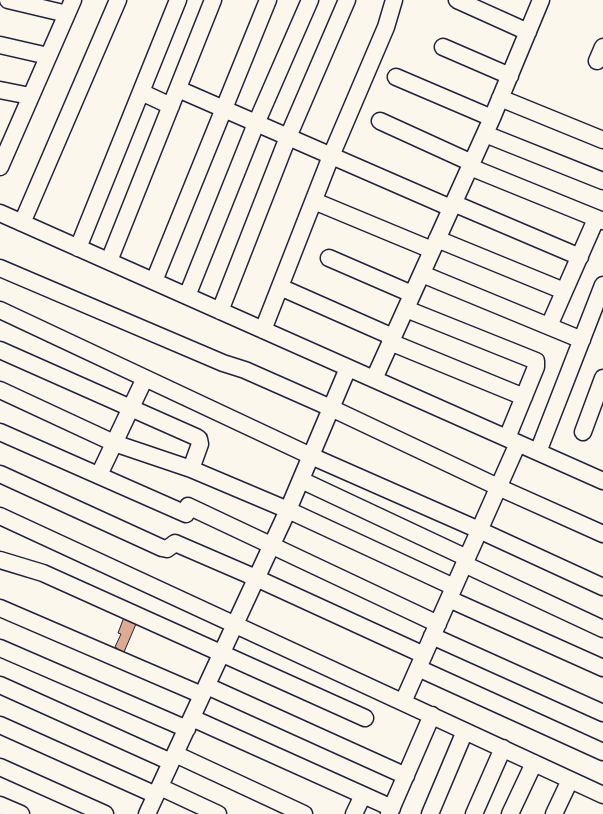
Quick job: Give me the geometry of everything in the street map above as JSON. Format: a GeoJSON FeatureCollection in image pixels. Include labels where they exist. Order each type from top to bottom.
{"type":"FeatureCollection","features":[{"type":"Feature","properties":{"kind":"street"},"geometry":{"type":"LineString","coordinates":[[0,167],[6,137],[30,96],[70,7],[8,0]]}},
{"type":"Feature","properties":{"kind":"street"},"geometry":{"type":"LineString","coordinates":[[22,223],[118,0]]}},
{"type":"Feature","properties":{"kind":"street"},"geometry":{"type":"LineString","coordinates":[[78,248],[178,0]]}},
{"type":"Feature","properties":{"kind":"street"},"geometry":{"type":"LineString","coordinates":[[109,261],[213,0]]}},
{"type":"Feature","properties":{"kind":"street"},"geometry":{"type":"LineString","coordinates":[[154,281],[268,0]]}},
{"type":"Feature","properties":{"kind":"street"},"geometry":{"type":"LineString","coordinates":[[187,296],[256,123],[310,0]]}},
{"type":"Feature","properties":{"kind":"street"},"geometry":{"type":"LineString","coordinates":[[220,311],[288,137],[347,0]]}},
{"type":"Feature","properties":{"kind":"street"},"geometry":{"type":"LineString","coordinates":[[263,330],[331,156],[386,27],[394,0]]}},
{"type":"Feature","properties":{"kind":"street"},"geometry":{"type":"LineString","coordinates":[[457,0],[528,32]]}},
{"type":"Feature","properties":{"kind":"street"},"geometry":{"type":"LineString","coordinates":[[374,379],[492,118],[541,0]]}},
{"type":"Feature","properties":{"kind":"street"},"geometry":{"type":"LineString","coordinates":[[0,45],[48,56]]}},
{"type":"Feature","properties":{"kind":"street"},"geometry":{"type":"LineString","coordinates":[[443,47],[510,76]]}},
{"type":"Feature","properties":{"kind":"street"},"geometry":{"type":"LineString","coordinates":[[396,77],[492,118]]}},
{"type":"Feature","properties":{"kind":"street"},"geometry":{"type":"LineString","coordinates":[[178,89],[331,156],[580,257]]}},
{"type":"Feature","properties":{"kind":"street"},"geometry":{"type":"LineString","coordinates":[[0,90],[30,96]]}},
{"type":"Feature","properties":{"kind":"street"},"geometry":{"type":"LineString","coordinates":[[141,92],[171,106]]}},
{"type":"Feature","properties":{"kind":"street"},"geometry":{"type":"LineString","coordinates":[[500,98],[603,140]]}},
{"type":"Feature","properties":{"kind":"street"},"geometry":{"type":"LineString","coordinates":[[380,121],[471,165],[600,220],[580,257],[549,326]]}},
{"type":"Feature","properties":{"kind":"street"},"geometry":{"type":"LineString","coordinates":[[484,134],[603,181]]}},
{"type":"Feature","properties":{"kind":"street"},"geometry":{"type":"LineString","coordinates":[[314,200],[564,291]]}},
{"type":"Feature","properties":{"kind":"street"},"geometry":{"type":"LineString","coordinates":[[0,213],[603,481]]}},
{"type":"Feature","properties":{"kind":"street"},"geometry":{"type":"LineString","coordinates":[[329,258],[409,301],[536,361],[536,367],[524,397],[498,487],[403,702]]}},
{"type":"Feature","properties":{"kind":"street"},"geometry":{"type":"LineString","coordinates":[[0,268],[223,363],[245,370],[331,408],[498,487],[603,534]]}},
{"type":"Feature","properties":{"kind":"street"},"geometry":{"type":"LineString","coordinates":[[422,274],[582,340]]}},
{"type":"Feature","properties":{"kind":"street"},"geometry":{"type":"LineString","coordinates":[[538,452],[603,285]]}},
{"type":"Feature","properties":{"kind":"street"},"geometry":{"type":"LineString","coordinates":[[280,287],[392,340],[524,397]]}},
{"type":"Feature","properties":{"kind":"street"},"geometry":{"type":"LineString","coordinates":[[0,310],[311,456],[479,530],[603,587]]}},
{"type":"Feature","properties":{"kind":"street"},"geometry":{"type":"LineString","coordinates":[[0,350],[196,437],[200,444],[191,469]]}},
{"type":"Feature","properties":{"kind":"street"},"geometry":{"type":"LineString","coordinates":[[147,814],[288,510],[348,368]]}},
{"type":"Feature","properties":{"kind":"street"},"geometry":{"type":"LineString","coordinates":[[99,475],[146,378]]}},
{"type":"Feature","properties":{"kind":"street"},"geometry":{"type":"LineString","coordinates":[[583,432],[603,378]]}},
{"type":"Feature","properties":{"kind":"street"},"geometry":{"type":"LineString","coordinates":[[0,390],[114,443],[191,469],[288,510],[603,668]]}},
{"type":"Feature","properties":{"kind":"street"},"geometry":{"type":"LineString","coordinates":[[0,432],[186,514],[188,506],[272,545],[435,630],[603,713]]}},
{"type":"Feature","properties":{"kind":"street"},"geometry":{"type":"LineString","coordinates":[[0,474],[162,548],[168,549],[175,543],[256,578],[603,752]]}},
{"type":"Feature","properties":{"kind":"street"},"geometry":{"type":"LineString","coordinates":[[301,480],[603,629]]}},
{"type":"Feature","properties":{"kind":"street"},"geometry":{"type":"LineString","coordinates":[[0,516],[603,795]]}},
{"type":"Feature","properties":{"kind":"street"},"geometry":{"type":"LineString","coordinates":[[0,560],[43,573],[365,718]]}},
{"type":"Feature","properties":{"kind":"street"},"geometry":{"type":"LineString","coordinates":[[0,608],[204,690],[406,776]]}},
{"type":"Feature","properties":{"kind":"street"},"geometry":{"type":"LineString","coordinates":[[0,648],[189,723],[363,795],[390,811],[432,715]]}},
{"type":"Feature","properties":{"kind":"street"},"geometry":{"type":"LineString","coordinates":[[0,685],[304,814]]}},
{"type":"Feature","properties":{"kind":"street"},"geometry":{"type":"LineString","coordinates":[[0,725],[158,791],[218,814]]}},
{"type":"Feature","properties":{"kind":"street"},"geometry":{"type":"LineString","coordinates":[[430,814],[465,730]]}},
{"type":"Feature","properties":{"kind":"street"},"geometry":{"type":"LineString","coordinates":[[474,814],[503,748]]}},
{"type":"Feature","properties":{"kind":"street"},"geometry":{"type":"LineString","coordinates":[[510,814],[534,763]]}},
{"type":"Feature","properties":{"kind":"street"},"geometry":{"type":"LineString","coordinates":[[0,767],[105,814]]}},
{"type":"Feature","properties":{"kind":"street"},"geometry":{"type":"LineString","coordinates":[[554,814],[570,780]]}},
{"type":"Feature","properties":{"kind":"street"},"geometry":{"type":"LineString","coordinates":[[354,814],[363,795]]}},
{"type":"Feature","properties":{"kind":"street"},"geometry":{"type":"LineString","coordinates":[[0,805],[21,814]]}},
{"type":"Feature","properties":{"kind":"building"},"geometry":{"type":"Polygon","coordinates":[[[126,612],[139,617],[121,659],[114,656],[117,648],[115,647],[121,634],[118,633],[126,612]]]}}]}
